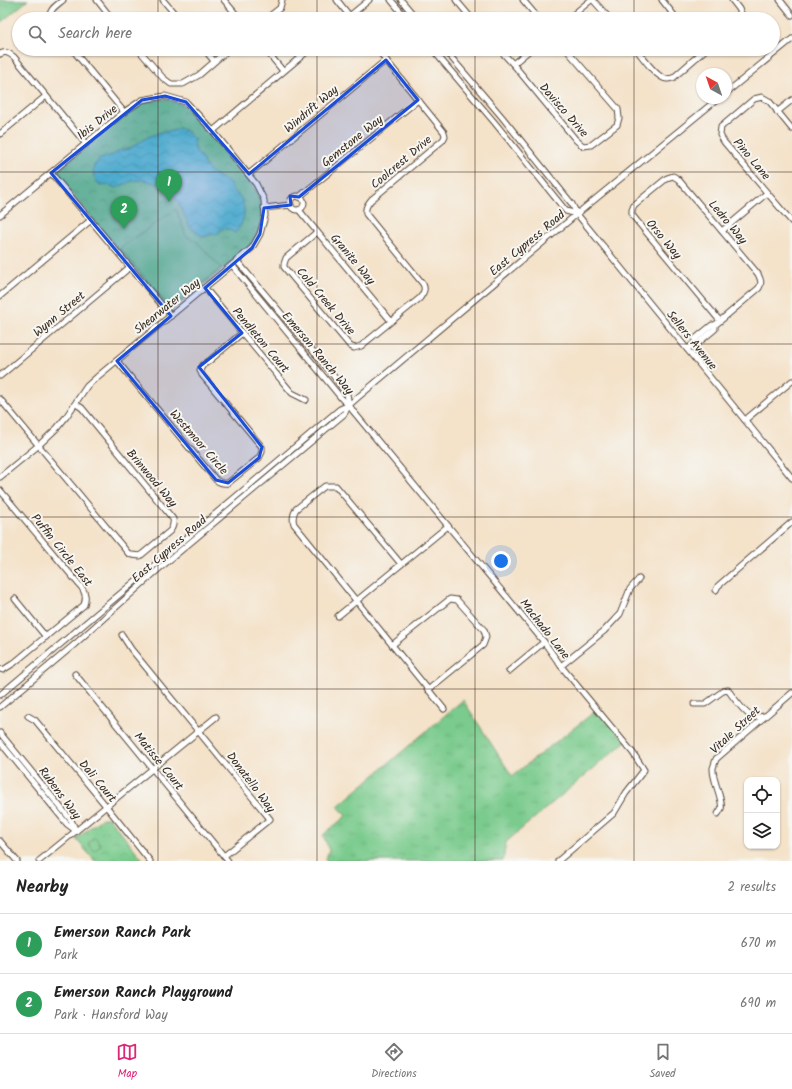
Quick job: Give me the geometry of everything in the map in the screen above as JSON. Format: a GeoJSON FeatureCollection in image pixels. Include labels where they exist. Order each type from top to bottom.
{"type":"FeatureCollection","features":[{"type":"Feature","properties":{"kind":"street"},"geometry":{"type":"LineString","coordinates":[[51,12],[63,0]]}},
{"type":"Feature","properties":{"kind":"street"},"geometry":{"type":"LineString","coordinates":[[96,0],[106,12]]}},
{"type":"Feature","properties":{"kind":"street"},"geometry":{"type":"LineString","coordinates":[[163,0],[173,12]]}},
{"type":"Feature","properties":{"kind":"street"},"geometry":{"type":"LineString","coordinates":[[224,0],[234,12]]}},
{"type":"Feature","properties":{"kind":"street"},"geometry":{"type":"LineString","coordinates":[[275,12],[280,8],[282,0]]}},
{"type":"Feature","properties":{"kind":"street"},"geometry":{"type":"LineString","coordinates":[[337,0],[345,12]]}},
{"type":"Feature","properties":{"kind":"street"},"geometry":{"type":"LineString","coordinates":[[356,12],[369,0]]}},
{"type":"Feature","properties":{"kind":"street"},"geometry":{"type":"LineString","coordinates":[[391,0],[401,12]]}},
{"type":"Feature","properties":{"kind":"street"},"geometry":{"type":"LineString","coordinates":[[401,0],[412,12]]}},
{"type":"Feature","properties":{"kind":"street"},"geometry":{"type":"LineString","coordinates":[[456,0],[466,12]]}},
{"type":"Feature","properties":{"kind":"street"},"geometry":{"type":"LineString","coordinates":[[523,0],[533,12]]}},
{"type":"Feature","properties":{"kind":"street"},"geometry":{"type":"LineString","coordinates":[[577,12],[592,0],[603,12]]}},
{"type":"Feature","properties":{"kind":"street"},"geometry":{"type":"LineString","coordinates":[[662,0],[671,12]]}},
{"type":"Feature","properties":{"kind":"street"},"geometry":{"type":"LineString","coordinates":[[732,0],[740,12]]}},
{"type":"Feature","properties":{"kind":"street"},"geometry":{"type":"LineString","coordinates":[[780,0],[792,15]]}},
{"type":"Feature","properties":{"kind":"street"},"geometry":{"type":"LineString","coordinates":[[780,48],[792,38]]}},
{"type":"Feature","properties":{"kind":"street"},"geometry":{"type":"LineString","coordinates":[[0,54],[3,52],[10,53],[12,55]]}},
{"type":"Feature","properties":{"kind":"street"},"geometry":{"type":"LineString","coordinates":[[13,56],[86,144]]}},
{"type":"Feature","properties":{"kind":"street"},"geometry":{"type":"LineString","coordinates":[[78,56],[124,112]]}},
{"type":"Feature","properties":{"kind":"street"},"geometry":{"type":"LineString","coordinates":[[144,56],[162,78],[171,84],[183,84],[198,75],[220,56]]}},
{"type":"Feature","properties":{"kind":"street"},"geometry":{"type":"LineString","coordinates":[[210,56],[214,61]]}},
{"type":"Feature","properties":{"kind":"street"},"geometry":{"type":"LineString","coordinates":[[271,56],[283,71]]}},
{"type":"Feature","properties":{"kind":"street"},"geometry":{"type":"LineString","coordinates":[[213,131],[301,56]]}},
{"type":"Feature","properties":{"kind":"street","name":"Coolcrest Drive"},"geometry":{"type":"LineString","coordinates":[[383,56],[442,129],[445,136],[444,140],[371,200],[366,206],[366,214],[424,287],[424,291],[420,298],[391,321]]}},
{"type":"Feature","properties":{"kind":"street","name":"Sellers Avenue"},"geometry":{"type":"LineString","coordinates":[[438,56],[566,210],[577,214]]}},
{"type":"Feature","properties":{"kind":"street","name":"Sellers Avenue"},"geometry":{"type":"LineString","coordinates":[[450,56],[502,116],[572,204],[577,214],[792,478]]}},
{"type":"Feature","properties":{"kind":"street","name":"Davisco Drive"},"geometry":{"type":"LineString","coordinates":[[506,56],[576,140],[583,146],[591,145],[617,125],[620,118],[618,109],[572,56]]}},
{"type":"Feature","properties":{"kind":"street"},"geometry":{"type":"LineString","coordinates":[[513,64],[523,56]]}},
{"type":"Feature","properties":{"kind":"street"},"geometry":{"type":"LineString","coordinates":[[642,56],[657,74],[666,79],[673,78],[697,56]]}},
{"type":"Feature","properties":{"kind":"street"},"geometry":{"type":"LineString","coordinates":[[732,87],[770,56]]}},
{"type":"Feature","properties":{"kind":"street","name":"Windrift Way"},"geometry":{"type":"LineString","coordinates":[[249,174],[386,60]]}},
{"type":"Feature","properties":{"kind":"street"},"geometry":{"type":"LineString","coordinates":[[0,134],[46,96]]}},
{"type":"Feature","properties":{"kind":"street","name":"Ibis Drive"},"geometry":{"type":"LineString","coordinates":[[0,215],[124,112],[142,100],[165,96],[186,102],[213,131]]}},
{"type":"Feature","properties":{"kind":"street","name":"Pino Lane"},"geometry":{"type":"LineString","coordinates":[[777,112],[768,101],[762,97],[754,99],[721,127],[720,135],[724,142],[792,222]]}},
{"type":"Feature","properties":{"kind":"street","name":"Gemstone Way"},"geometry":{"type":"LineString","coordinates":[[299,197],[418,100]]}},
{"type":"Feature","properties":{"kind":"street"},"geometry":{"type":"LineString","coordinates":[[792,100],[777,112],[792,129]]}},
{"type":"Feature","properties":{"kind":"street","name":"East Cypress Road"},"geometry":{"type":"LineString","coordinates":[[0,695],[340,409],[349,404],[712,104]]}},
{"type":"Feature","properties":{"kind":"street","name":"Shearwater Way"},"geometry":{"type":"LineString","coordinates":[[0,477],[57,428],[76,404],[87,386],[252,248],[260,234],[265,216],[264,200],[249,174],[213,131]]}},
{"type":"Feature","properties":{"kind":"street"},"geometry":{"type":"LineString","coordinates":[[51,173],[170,316]]}},
{"type":"Feature","properties":{"kind":"street","name":"Ledro Way"},"geometry":{"type":"LineString","coordinates":[[673,176],[678,179],[761,279],[761,285],[759,288],[720,321]]}},
{"type":"Feature","properties":{"kind":"street","name":"Orso Way"},"geometry":{"type":"LineString","coordinates":[[673,176],[667,178],[634,205],[632,215],[720,321]]}},
{"type":"Feature","properties":{"kind":"street"},"geometry":{"type":"LineString","coordinates":[[722,231],[767,193]]}},
{"type":"Feature","properties":{"kind":"street"},"geometry":{"type":"LineString","coordinates":[[299,197],[304,203],[303,207],[299,210],[293,208],[291,204],[293,198],[299,197]]}},
{"type":"Feature","properties":{"kind":"street"},"geometry":{"type":"LineString","coordinates":[[264,208],[291,204]]}},
{"type":"Feature","properties":{"kind":"street","name":"Granite Way"},"geometry":{"type":"LineString","coordinates":[[299,210],[391,321]]}},
{"type":"Feature","properties":{"kind":"street"},"geometry":{"type":"LineString","coordinates":[[0,296],[91,220]]}},
{"type":"Feature","properties":{"kind":"street","name":"Cold Creek Drive"},"geometry":{"type":"LineString","coordinates":[[317,232],[286,258],[284,266],[350,346],[354,348],[361,346],[391,321]]}},
{"type":"Feature","properties":{"kind":"street","name":"Emerson Ranch Way"},"geometry":{"type":"LineString","coordinates":[[237,261],[329,370],[347,394],[349,404]]}},
{"type":"Feature","properties":{"kind":"street","name":"Emerson Ranch Way"},"geometry":{"type":"LineString","coordinates":[[232,265],[342,399],[349,404]]}},
{"type":"Feature","properties":{"kind":"street","name":"Wynn Street"},"geometry":{"type":"LineString","coordinates":[[0,376],[130,267]]}},
{"type":"Feature","properties":{"kind":"street","name":"Pendleton Court"},"geometry":{"type":"LineString","coordinates":[[205,288],[292,393],[306,400]]}},
{"type":"Feature","properties":{"kind":"street"},"geometry":{"type":"LineString","coordinates":[[687,349],[694,343],[698,343],[715,329],[715,325],[720,321]]}},
{"type":"Feature","properties":{"kind":"street","name":"Westmoor Circle"},"geometry":{"type":"LineString","coordinates":[[117,361],[216,480],[220,483],[224,483],[228,482],[259,458],[262,452],[262,447],[202,375],[200,370],[203,365],[242,333]]}},
{"type":"Feature","properties":{"kind":"street"},"geometry":{"type":"LineString","coordinates":[[745,420],[792,381]]}},
{"type":"Feature","properties":{"kind":"street"},"geometry":{"type":"LineString","coordinates":[[0,399],[39,445]]}},
{"type":"Feature","properties":{"kind":"street","name":"Brinwood Way"},"geometry":{"type":"LineString","coordinates":[[39,445],[132,556],[140,556],[170,531],[174,523],[171,516],[82,408],[76,404]]}},
{"type":"Feature","properties":{"kind":"street","name":"East Cypress Road"},"geometry":{"type":"LineString","coordinates":[[0,707],[75,644],[161,567],[344,414],[349,404]]}},
{"type":"Feature","properties":{"kind":"street","name":"Machado Lane"},"geometry":{"type":"LineString","coordinates":[[349,404],[353,411],[544,642],[561,666],[633,753],[644,770],[626,793],[614,813],[558,861]]}},
{"type":"Feature","properties":{"kind":"street"},"geometry":{"type":"LineString","coordinates":[[401,564],[336,486],[325,486],[296,509],[292,519],[294,524],[444,709]]}},
{"type":"Feature","properties":{"kind":"street","name":"Puffin Circle East"},"geometry":{"type":"LineString","coordinates":[[0,490],[85,593],[86,599],[84,605],[46,637],[7,668],[3,670],[0,669]]}},
{"type":"Feature","properties":{"kind":"street"},"geometry":{"type":"LineString","coordinates":[[716,590],[718,586],[792,522]]}},
{"type":"Feature","properties":{"kind":"street"},"geometry":{"type":"LineString","coordinates":[[338,616],[448,526]]}},
{"type":"Feature","properties":{"kind":"street"},"geometry":{"type":"LineString","coordinates":[[561,666],[604,631],[620,614],[630,589],[639,579]]}},
{"type":"Feature","properties":{"kind":"street"},"geometry":{"type":"LineString","coordinates":[[15,599],[46,637]]}},
{"type":"Feature","properties":{"kind":"street"},"geometry":{"type":"LineString","coordinates":[[392,645],[450,599],[457,600],[484,630],[486,637],[483,645],[428,690]]}},
{"type":"Feature","properties":{"kind":"street"},"geometry":{"type":"LineString","coordinates":[[122,635],[131,649],[198,731]]}},
{"type":"Feature","properties":{"kind":"street"},"geometry":{"type":"LineString","coordinates":[[509,671],[544,642]]}},
{"type":"Feature","properties":{"kind":"street","name":"Matisse Court"},"geometry":{"type":"LineString","coordinates":[[75,674],[228,861]]}},
{"type":"Feature","properties":{"kind":"street"},"geometry":{"type":"LineString","coordinates":[[694,704],[705,704],[723,691],[728,690],[752,717],[765,716]]}},
{"type":"Feature","properties":{"kind":"street","name":"Vitale Street"},"geometry":{"type":"LineString","coordinates":[[718,814],[722,808],[714,777],[713,768],[716,759],[792,693]]}},
{"type":"Feature","properties":{"kind":"street","name":"Dali Court"},"geometry":{"type":"LineString","coordinates":[[28,716],[35,720],[150,861]]}},
{"type":"Feature","properties":{"kind":"street"},"geometry":{"type":"LineString","coordinates":[[40,861],[216,716]]}},
{"type":"Feature","properties":{"kind":"street","name":"Donatello Way"},"geometry":{"type":"LineString","coordinates":[[198,731],[270,819],[224,856]]}},
{"type":"Feature","properties":{"kind":"street","name":"Rubens Way"},"geometry":{"type":"LineString","coordinates":[[0,733],[71,820],[76,831]]}},
{"type":"Feature","properties":{"kind":"street","name":"Rubens Way"},"geometry":{"type":"LineString","coordinates":[[0,742],[67,824],[76,831]]}},
{"type":"Feature","properties":{"kind":"street"},"geometry":{"type":"LineString","coordinates":[[0,841],[16,861]]}},
{"type":"Feature","properties":{"kind":"highlighted area"},"geometry":{"type":"Polygon","coordinates":[[[386,60],[418,100],[299,197],[290,196],[291,205],[264,208],[260,234],[252,248],[205,288],[242,333],[199,367],[262,447],[259,458],[228,483],[216,480],[117,361],[171,316],[51,173],[142,100],[165,96],[186,102],[249,174],[386,60]]]}},
{"type":"Feature","properties":{"kind":"green space"},"geometry":{"type":"Polygon","coordinates":[[[0,0],[28,0],[12,12],[0,23],[0,0]]]}},
{"type":"Feature","properties":{"kind":"green space"},"geometry":{"type":"Polygon","coordinates":[[[166,99],[184,105],[216,140],[246,176],[257,192],[263,211],[259,231],[248,249],[170,311],[56,175],[59,169],[144,101],[166,99]]]}},
{"type":"Feature","properties":{"kind":"green space"},"geometry":{"type":"Polygon","coordinates":[[[176,209],[186,236],[197,242],[221,268],[171,309],[120,248],[176,209]]]}},
{"type":"Feature","properties":{"kind":"green space"},"geometry":{"type":"Polygon","coordinates":[[[463,700],[512,776],[597,710],[626,741],[506,842],[503,861],[325,861],[329,850],[323,835],[346,816],[338,806],[463,700]]]}},
{"type":"Feature","properties":{"kind":"green space"},"geometry":{"type":"Polygon","coordinates":[[[102,818],[109,818],[144,861],[95,861],[76,839],[102,818]]]}},
{"type":"Feature","properties":{"kind":"green space"},"geometry":{"type":"Polygon","coordinates":[[[95,837],[101,845],[94,851],[88,843],[95,837]]]}},
{"type":"Feature","properties":{"kind":"water"},"geometry":{"type":"Polygon","coordinates":[[[179,128],[188,133],[194,139],[195,149],[206,167],[230,183],[234,192],[240,196],[244,207],[244,216],[241,225],[236,232],[234,233],[223,229],[220,230],[218,234],[203,237],[190,227],[173,194],[172,188],[162,182],[157,184],[145,180],[132,181],[116,188],[108,185],[100,186],[93,171],[97,162],[101,159],[118,151],[129,149],[148,137],[163,131],[167,132],[179,128]]]}},
{"type":"Feature","properties":{"kind":"place","name":"Emerson Ranch Park"},"geometry":{"type":"Point","coordinates":[169,202]}},
{"type":"Feature","properties":{"kind":"place","name":"Emerson Ranch Playground"},"geometry":{"type":"Point","coordinates":[124,229]}}]}
